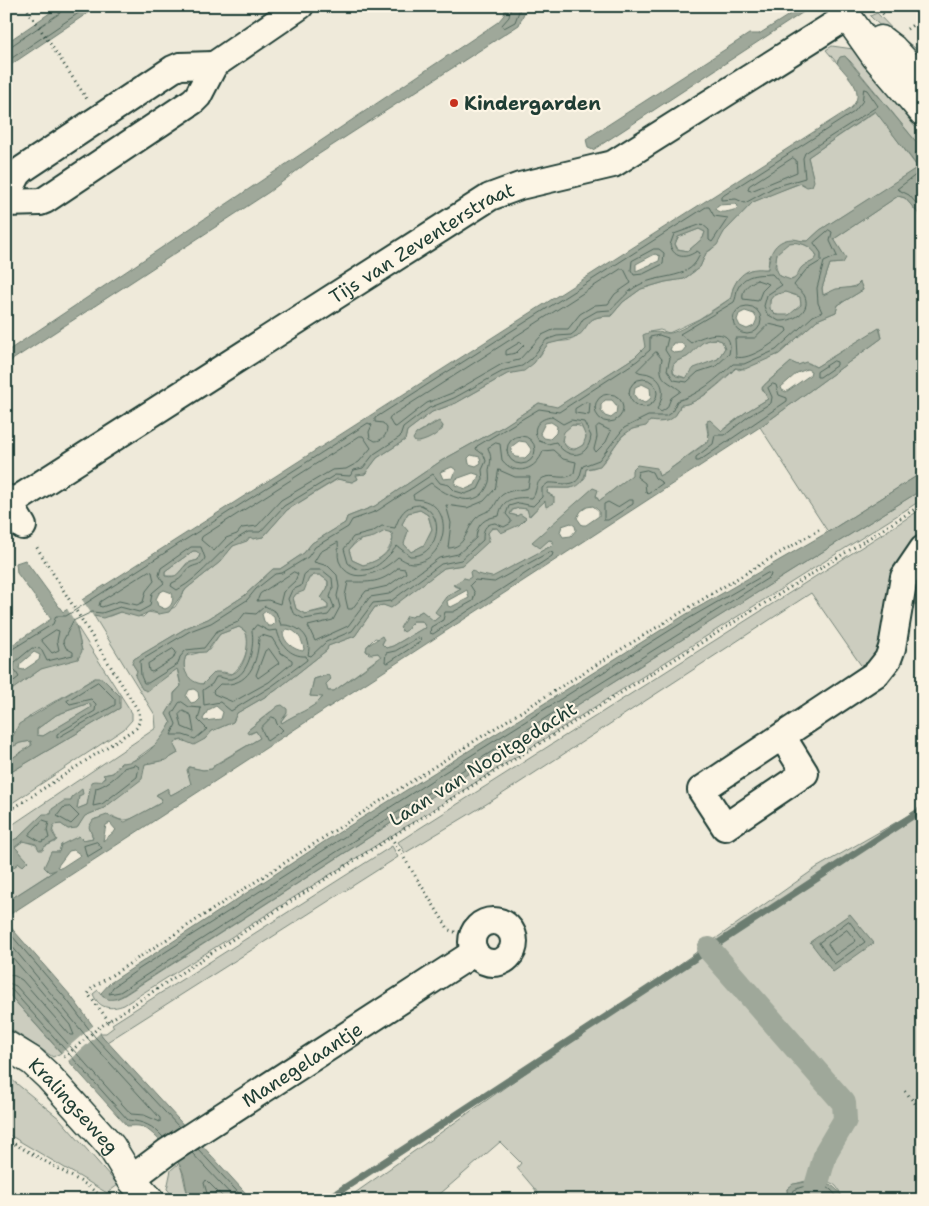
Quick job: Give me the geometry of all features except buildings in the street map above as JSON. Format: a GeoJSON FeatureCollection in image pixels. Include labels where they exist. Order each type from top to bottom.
{"type":"FeatureCollection","features":[{"type":"Feature","properties":{"kind":"main road"},"geometry":{"type":"LineString","coordinates":[[844,11],[893,48],[923,81]]}},
{"type":"Feature","properties":{"kind":"main road"},"geometry":{"type":"LineString","coordinates":[[844,11],[876,57],[923,112]]}},
{"type":"Feature","properties":{"kind":"main road","name":"Kralingseweg"},"geometry":{"type":"LineString","coordinates":[[6,1045],[32,1061],[48,1076],[111,1146],[131,1179]]}},
{"type":"Feature","properties":{"kind":"main road","name":"Kralingseweg"},"geometry":{"type":"LineString","coordinates":[[6,1063],[22,1074],[117,1168],[131,1179],[150,1200]]}},
{"type":"Feature","properties":{"kind":"street"},"geometry":{"type":"LineString","coordinates":[[6,203],[40,202],[45,200],[193,100],[198,96],[214,66],[300,6]]}},
{"type":"Feature","properties":{"kind":"street","name":"Tijs van Zeventerstraat"},"geometry":{"type":"LineString","coordinates":[[8,501],[490,197],[520,186],[613,164],[844,11]]}},
{"type":"Feature","properties":{"kind":"street"},"geometry":{"type":"LineString","coordinates":[[6,197],[18,174],[24,169],[173,69],[180,66],[214,66]]}},
{"type":"Feature","properties":{"kind":"street"},"geometry":{"type":"LineString","coordinates":[[8,501],[23,526]]}},
{"type":"Feature","properties":{"kind":"street"},"geometry":{"type":"LineString","coordinates":[[782,736],[865,683],[883,667],[892,648],[904,577],[923,549]]}},
{"type":"Feature","properties":{"kind":"street","name":"Manegelaantje"},"geometry":{"type":"LineString","coordinates":[[131,1179],[167,1152],[474,946]]}},
{"type":"Feature","properties":{"kind":"path"},"geometry":{"type":"LineString","coordinates":[[25,6],[50,44]]}},
{"type":"Feature","properties":{"kind":"path"},"geometry":{"type":"LineString","coordinates":[[901,33],[923,18]]}},
{"type":"Feature","properties":{"kind":"path","name":"Laan van Nooitgedacht"},"geometry":{"type":"LineString","coordinates":[[63,1057],[97,1029],[319,882],[923,504]]}},
{"type":"Feature","properties":{"kind":"path"},"geometry":{"type":"LineString","coordinates":[[6,813],[138,725],[139,712],[23,526]]}},
{"type":"Feature","properties":{"kind":"path"},"geometry":{"type":"LineString","coordinates":[[109,1021],[88,994],[92,988],[289,859],[690,606],[822,528]]}},
{"type":"Feature","properties":{"kind":"path"},"geometry":{"type":"LineString","coordinates":[[391,838],[449,930],[474,946]]}},
{"type":"Feature","properties":{"kind":"path"},"geometry":{"type":"LineString","coordinates":[[905,1091],[923,1112]]}},
{"type":"Feature","properties":{"kind":"path"},"geometry":{"type":"LineString","coordinates":[[6,1139],[85,1184],[106,1200]]}},
{"type":"Feature","properties":{"kind":"shaded area"},"geometry":{"type":"Polygon","coordinates":[[[877,13],[898,35],[923,54],[923,67],[870,16],[877,13]]]}},
{"type":"Feature","properties":{"kind":"shaded area"},"geometry":{"type":"Polygon","coordinates":[[[832,46],[853,49],[923,137],[923,150],[851,62],[847,58],[838,60],[837,63],[826,50],[832,46]]]}},
{"type":"Feature","properties":{"kind":"shaded area"},"geometry":{"type":"Polygon","coordinates":[[[876,111],[918,168],[820,230],[808,241],[787,240],[769,257],[768,269],[750,270],[738,279],[733,288],[731,298],[699,319],[669,333],[660,330],[649,332],[645,347],[635,357],[556,408],[539,403],[504,426],[441,461],[375,506],[347,517],[345,523],[312,543],[304,553],[280,569],[273,569],[244,596],[208,619],[188,627],[134,659],[132,663],[137,671],[160,680],[177,669],[181,686],[174,693],[174,701],[166,714],[171,723],[162,740],[130,763],[121,763],[113,773],[103,775],[105,777],[93,791],[87,805],[77,809],[79,796],[72,798],[71,801],[53,809],[51,814],[43,815],[18,838],[6,843],[6,829],[156,728],[155,715],[94,616],[110,616],[120,612],[143,617],[148,612],[159,614],[175,607],[186,589],[220,562],[233,546],[250,537],[263,537],[287,510],[338,479],[352,482],[358,479],[356,475],[365,474],[377,458],[405,440],[407,431],[432,412],[456,403],[507,374],[528,366],[538,358],[547,345],[573,339],[595,318],[611,316],[623,302],[641,289],[684,279],[700,267],[706,253],[711,250],[724,232],[753,202],[813,179],[808,157],[876,111]],[[435,422],[416,434],[422,441],[442,430],[443,426],[435,422]]]}},
{"type":"Feature","properties":{"kind":"shaded area"},"geometry":{"type":"Polygon","coordinates":[[[898,196],[905,198],[923,219],[923,472],[828,532],[760,427],[882,338],[880,328],[816,367],[809,363],[797,365],[791,362],[762,388],[768,399],[746,412],[721,431],[706,423],[709,440],[666,472],[659,476],[633,475],[599,501],[593,488],[578,503],[549,540],[553,541],[553,545],[492,578],[477,574],[468,580],[464,578],[454,586],[461,588],[446,597],[440,616],[433,622],[422,611],[413,616],[401,631],[407,630],[413,621],[422,621],[426,628],[386,648],[382,644],[384,640],[375,638],[367,646],[366,651],[369,654],[378,653],[381,656],[334,691],[328,691],[325,684],[330,680],[326,675],[314,679],[310,696],[323,696],[315,705],[282,723],[281,721],[287,713],[270,712],[248,730],[250,734],[256,731],[260,738],[214,765],[213,769],[203,770],[189,767],[191,784],[171,795],[167,790],[157,794],[162,799],[159,804],[130,819],[118,819],[113,816],[95,819],[90,829],[93,838],[61,845],[59,852],[51,852],[57,869],[6,902],[6,873],[19,863],[21,853],[14,847],[23,841],[43,847],[55,842],[56,838],[52,829],[56,824],[61,824],[68,829],[78,827],[84,816],[104,808],[117,797],[145,764],[166,760],[178,753],[173,745],[177,741],[205,739],[212,731],[233,722],[237,713],[275,691],[327,650],[328,646],[355,636],[375,607],[383,605],[391,607],[444,568],[463,565],[490,539],[488,533],[490,529],[497,528],[501,533],[518,516],[510,514],[513,510],[527,509],[530,516],[550,494],[547,493],[548,488],[571,488],[585,478],[586,469],[600,465],[621,438],[629,431],[650,421],[660,422],[673,418],[680,405],[702,397],[736,368],[739,370],[779,354],[817,320],[836,312],[838,305],[863,290],[860,283],[853,287],[823,295],[822,288],[830,264],[842,263],[844,256],[834,239],[898,196]]]}},
{"type":"Feature","properties":{"kind":"shaded area"},"geometry":{"type":"Polygon","coordinates":[[[699,229],[705,232],[703,238],[688,251],[678,249],[675,244],[678,237],[699,229]]]}},
{"type":"Feature","properties":{"kind":"shaded area"},"geometry":{"type":"Polygon","coordinates":[[[793,242],[807,246],[817,256],[815,261],[806,264],[795,279],[786,280],[778,274],[776,258],[779,249],[793,242]]]}},
{"type":"Feature","properties":{"kind":"shaded area"},"geometry":{"type":"Polygon","coordinates":[[[781,292],[789,292],[800,297],[801,306],[787,316],[775,314],[769,306],[771,297],[781,292]]]}},
{"type":"Feature","properties":{"kind":"shaded area"},"geometry":{"type":"Polygon","coordinates":[[[716,339],[722,341],[725,348],[718,359],[699,367],[686,378],[674,374],[672,366],[676,362],[685,358],[704,342],[716,339]]]}},
{"type":"Feature","properties":{"kind":"shaded area"},"geometry":{"type":"Polygon","coordinates":[[[574,425],[583,428],[586,437],[583,446],[574,449],[565,446],[562,437],[565,428],[574,425]]]}},
{"type":"Feature","properties":{"kind":"shaded area"},"geometry":{"type":"Polygon","coordinates":[[[923,489],[923,499],[124,1005],[110,1008],[102,1005],[96,999],[93,994],[98,990],[103,997],[116,999],[123,996],[483,764],[923,489]]]}},
{"type":"Feature","properties":{"kind":"shaded area"},"geometry":{"type":"Polygon","coordinates":[[[923,508],[923,533],[911,545],[879,651],[865,671],[811,593],[493,800],[405,853],[398,842],[923,508]]]}},
{"type":"Feature","properties":{"kind":"shaded area"},"geometry":{"type":"Polygon","coordinates":[[[420,510],[428,515],[432,529],[424,545],[411,552],[404,544],[405,529],[402,524],[408,513],[420,510]]]}},
{"type":"Feature","properties":{"kind":"shaded area"},"geometry":{"type":"Polygon","coordinates":[[[383,531],[389,531],[393,538],[386,553],[373,562],[363,565],[352,560],[349,550],[356,543],[383,531]]]}},
{"type":"Feature","properties":{"kind":"shaded area"},"geometry":{"type":"Polygon","coordinates":[[[193,551],[197,551],[200,554],[198,560],[187,563],[176,576],[165,576],[165,571],[193,551]]]}},
{"type":"Feature","properties":{"kind":"shaded area"},"geometry":{"type":"Polygon","coordinates":[[[923,564],[923,604],[910,604],[915,580],[923,564]]]}},
{"type":"Feature","properties":{"kind":"shaded area"},"geometry":{"type":"Polygon","coordinates":[[[314,575],[320,575],[328,581],[327,591],[321,598],[328,604],[328,608],[305,614],[296,609],[293,598],[314,575]]]}},
{"type":"Feature","properties":{"kind":"shaded area"},"geometry":{"type":"Polygon","coordinates":[[[76,625],[132,713],[132,720],[124,729],[6,807],[6,775],[120,708],[105,681],[95,678],[31,715],[13,736],[6,738],[8,692],[41,669],[82,651],[76,625]]]}},
{"type":"Feature","properties":{"kind":"shaded area"},"geometry":{"type":"Polygon","coordinates":[[[239,627],[245,631],[248,642],[246,654],[236,670],[232,674],[223,672],[201,684],[192,682],[185,670],[186,656],[209,650],[220,634],[239,627]]]}},
{"type":"Feature","properties":{"kind":"shaded area"},"geometry":{"type":"Polygon","coordinates":[[[89,703],[91,708],[43,736],[37,735],[37,729],[56,715],[89,703]]]}},
{"type":"Feature","properties":{"kind":"shaded area"},"geometry":{"type":"Polygon","coordinates":[[[31,741],[31,747],[6,762],[7,749],[20,743],[31,741]]]}},
{"type":"Feature","properties":{"kind":"shaded area"},"geometry":{"type":"Polygon","coordinates":[[[923,807],[923,1200],[844,1200],[836,1186],[825,1181],[811,1180],[798,1183],[787,1189],[788,1200],[544,1200],[517,1168],[521,1163],[500,1142],[433,1200],[345,1200],[816,868],[923,807]]]}},
{"type":"Feature","properties":{"kind":"shaded area"},"geometry":{"type":"Polygon","coordinates":[[[392,846],[398,857],[107,1042],[100,1033],[106,1033],[114,1027],[112,1024],[392,846]]]}},
{"type":"Feature","properties":{"kind":"shaded area"},"geometry":{"type":"Polygon","coordinates":[[[6,991],[61,1053],[53,1057],[6,1026],[6,991]]]}},
{"type":"Feature","properties":{"kind":"shaded area"},"geometry":{"type":"Polygon","coordinates":[[[6,1075],[60,1119],[118,1185],[107,1193],[6,1133],[6,1075]]]}},
{"type":"Feature","properties":{"kind":"shaded area"},"geometry":{"type":"Polygon","coordinates":[[[179,1163],[187,1192],[192,1200],[177,1200],[167,1189],[171,1170],[179,1163]]]}},
{"type":"Feature","properties":{"kind":"water"},"geometry":{"type":"Polygon","coordinates":[[[60,6],[98,6],[6,68],[6,43],[60,6]]]}},
{"type":"Feature","properties":{"kind":"water"},"geometry":{"type":"Polygon","coordinates":[[[506,6],[527,6],[519,25],[316,156],[269,192],[6,364],[6,352],[498,22],[504,15],[506,6]]]}},
{"type":"Feature","properties":{"kind":"water"},"geometry":{"type":"Polygon","coordinates":[[[787,6],[804,6],[805,11],[593,150],[588,148],[586,139],[749,34],[759,34],[789,15],[790,11],[787,6]]]}},
{"type":"Feature","properties":{"kind":"water"},"geometry":{"type":"Polygon","coordinates":[[[845,56],[923,150],[923,219],[905,198],[898,196],[834,239],[846,258],[843,263],[830,264],[822,288],[823,295],[836,289],[855,287],[860,282],[863,290],[838,305],[836,312],[817,320],[779,354],[745,369],[735,368],[702,397],[680,405],[676,415],[669,420],[660,422],[650,421],[646,426],[632,429],[622,436],[600,466],[586,469],[584,477],[577,486],[573,488],[548,488],[547,493],[554,497],[554,503],[546,507],[545,501],[529,516],[527,509],[519,508],[512,510],[510,514],[517,516],[520,514],[526,518],[519,525],[501,533],[497,528],[492,528],[488,533],[488,542],[463,565],[444,568],[391,608],[383,605],[375,607],[355,636],[328,646],[327,650],[275,691],[237,713],[233,722],[212,731],[205,739],[194,745],[182,740],[177,741],[174,745],[178,753],[166,760],[145,764],[142,779],[104,808],[85,816],[77,828],[68,829],[61,824],[54,825],[52,832],[57,840],[44,847],[43,850],[39,850],[36,844],[23,841],[15,847],[28,861],[23,866],[19,863],[6,873],[6,843],[18,838],[43,814],[51,814],[52,809],[64,801],[71,801],[72,797],[82,789],[83,794],[79,796],[77,809],[87,805],[91,782],[102,781],[105,777],[103,775],[113,773],[121,763],[136,759],[150,750],[171,723],[166,714],[174,701],[174,694],[181,686],[177,669],[147,691],[142,689],[135,676],[137,671],[132,663],[134,659],[188,627],[208,619],[244,596],[273,569],[280,569],[304,553],[312,543],[345,523],[347,517],[375,506],[441,461],[504,426],[539,403],[557,407],[635,357],[645,347],[643,335],[653,332],[675,332],[700,318],[731,298],[735,283],[746,272],[756,269],[768,269],[771,254],[781,242],[792,239],[808,241],[820,230],[918,167],[875,111],[808,157],[814,181],[812,186],[807,187],[800,183],[753,202],[724,232],[717,245],[706,253],[700,267],[684,279],[641,289],[623,302],[611,316],[592,319],[577,337],[548,344],[534,363],[524,371],[507,374],[456,403],[432,412],[407,431],[405,440],[377,458],[365,474],[356,475],[358,479],[352,482],[337,479],[287,510],[263,537],[253,539],[250,537],[247,541],[233,546],[220,562],[186,589],[169,612],[159,614],[151,611],[138,617],[120,612],[103,618],[94,616],[76,625],[82,651],[78,659],[41,669],[6,694],[6,649],[51,619],[17,573],[16,563],[25,560],[63,612],[851,108],[857,96],[857,90],[837,63],[840,57],[845,56]],[[736,204],[718,205],[715,209],[720,212],[737,209],[738,206],[736,204]],[[699,229],[678,237],[675,244],[677,249],[688,251],[703,238],[705,232],[699,229]],[[789,243],[777,253],[775,267],[780,276],[791,280],[796,277],[803,266],[814,260],[817,256],[809,247],[789,243]],[[655,254],[636,264],[636,271],[659,261],[660,256],[655,254]],[[785,292],[774,295],[770,300],[770,309],[776,315],[789,315],[801,305],[800,297],[785,292]],[[745,311],[739,314],[737,320],[740,326],[747,329],[754,326],[757,319],[754,314],[745,311]],[[711,339],[700,345],[687,357],[674,363],[673,372],[676,376],[686,378],[694,368],[718,359],[725,348],[722,341],[716,339],[711,339]],[[673,343],[670,350],[675,353],[682,352],[686,347],[681,343],[673,343]],[[642,384],[635,387],[634,395],[638,400],[645,403],[651,398],[650,388],[642,384]],[[605,400],[601,405],[601,411],[605,416],[611,418],[616,414],[617,406],[612,400],[605,400]],[[551,422],[545,423],[540,433],[544,438],[550,439],[556,433],[557,426],[551,422]],[[572,425],[564,432],[562,441],[568,449],[574,450],[583,445],[586,437],[581,425],[572,425]],[[519,441],[511,447],[511,452],[515,457],[525,458],[531,449],[526,442],[519,441]],[[471,455],[468,458],[469,464],[476,466],[481,463],[480,457],[471,455]],[[452,467],[440,472],[443,479],[453,478],[456,470],[452,467]],[[473,473],[456,479],[455,485],[466,489],[475,485],[479,475],[473,473]],[[420,510],[408,513],[402,524],[408,531],[404,544],[411,552],[424,545],[432,529],[428,515],[420,510]],[[385,531],[374,537],[356,541],[349,550],[352,560],[363,565],[385,555],[392,545],[392,533],[385,531]],[[193,551],[165,571],[165,576],[173,577],[187,564],[198,560],[200,554],[193,551]],[[314,575],[309,578],[304,591],[296,594],[293,598],[296,609],[305,614],[328,609],[328,604],[321,598],[328,587],[328,581],[320,575],[314,575]],[[164,590],[159,593],[156,599],[158,606],[165,609],[171,605],[173,598],[172,593],[164,590]],[[266,611],[262,614],[264,621],[268,626],[272,626],[275,623],[274,617],[266,611]],[[239,627],[220,634],[206,652],[191,653],[186,656],[184,666],[187,674],[194,681],[203,684],[215,672],[231,674],[236,672],[246,655],[247,636],[245,631],[239,627]],[[287,629],[283,632],[283,636],[290,645],[303,651],[304,649],[302,642],[294,631],[287,629]],[[34,652],[20,664],[19,669],[24,670],[39,660],[40,655],[34,652]],[[194,689],[189,690],[186,696],[191,703],[199,698],[198,692],[194,689]],[[216,706],[208,710],[203,719],[204,721],[221,719],[223,712],[216,706]]]}},
{"type":"Feature","properties":{"kind":"water"},"geometry":{"type":"Polygon","coordinates":[[[879,328],[882,338],[760,427],[9,915],[7,923],[71,996],[93,1026],[252,1200],[192,1200],[188,1193],[180,1165],[165,1146],[143,1127],[127,1126],[6,991],[6,902],[56,870],[49,872],[44,867],[51,852],[59,852],[61,845],[79,836],[83,840],[93,838],[89,827],[93,820],[107,815],[125,822],[159,804],[162,799],[156,795],[168,788],[168,793],[171,795],[191,784],[187,770],[189,767],[203,770],[212,769],[260,738],[256,731],[248,734],[247,731],[278,706],[282,705],[287,709],[287,713],[281,721],[282,723],[319,701],[323,697],[310,696],[314,679],[328,675],[331,679],[326,684],[328,691],[334,691],[381,657],[378,653],[372,654],[366,651],[367,646],[382,636],[384,640],[382,644],[386,648],[393,646],[426,628],[422,621],[413,621],[404,632],[400,628],[407,616],[412,617],[422,611],[434,621],[440,616],[435,612],[446,597],[461,588],[453,585],[464,578],[468,579],[471,577],[470,572],[472,570],[477,574],[492,577],[553,545],[553,541],[549,540],[540,548],[532,542],[593,488],[598,490],[596,496],[599,501],[632,475],[632,470],[637,465],[657,468],[659,476],[709,441],[707,421],[710,420],[722,431],[746,412],[768,399],[762,388],[791,362],[798,365],[806,362],[816,367],[879,328]],[[807,369],[797,373],[781,387],[782,390],[786,392],[810,375],[811,371],[807,369]],[[593,506],[587,507],[581,511],[577,518],[582,525],[586,525],[599,516],[599,511],[593,506]],[[571,523],[562,526],[560,532],[563,537],[571,536],[576,530],[575,526],[571,523]],[[467,590],[447,601],[448,606],[451,607],[469,598],[467,590]],[[110,823],[106,825],[103,841],[116,830],[110,823]],[[74,850],[69,851],[57,867],[61,868],[81,855],[74,850]]]}},
{"type":"Feature","properties":{"kind":"water"},"geometry":{"type":"Polygon","coordinates":[[[439,421],[443,426],[439,432],[427,439],[415,442],[413,439],[416,434],[439,421]]]}},
{"type":"Feature","properties":{"kind":"water"},"geometry":{"type":"Polygon","coordinates":[[[923,472],[923,489],[483,764],[122,996],[110,999],[105,998],[101,993],[110,983],[327,840],[685,615],[828,532],[923,472]]]}},
{"type":"Feature","properties":{"kind":"water"},"geometry":{"type":"Polygon","coordinates":[[[95,678],[102,678],[120,696],[120,708],[6,775],[6,762],[32,745],[31,741],[20,743],[6,750],[6,738],[13,736],[19,724],[95,678]],[[89,703],[56,715],[37,729],[37,735],[43,736],[91,706],[89,703]]]}},
{"type":"Feature","properties":{"kind":"water"},"geometry":{"type":"Polygon","coordinates":[[[850,914],[874,943],[833,972],[810,942],[850,914]]]}},
{"type":"Feature","properties":{"kind":"water"},"geometry":{"type":"Polygon","coordinates":[[[813,1181],[831,1185],[844,1200],[788,1200],[787,1189],[793,1184],[813,1181]]]}},
{"type":"Feature","properties":{"kind":"pier"},"geometry":{"type":"Polygon","coordinates":[[[81,598],[95,619],[78,627],[66,607],[81,598]]]}},
{"type":"Feature","properties":{"kind":"pier"},"geometry":{"type":"Polygon","coordinates":[[[94,1025],[100,1033],[67,1062],[60,1054],[94,1025]]]}},
{"type":"Feature","properties":{"kind":"waterway"},"geometry":{"type":"LineString","coordinates":[[326,1200],[923,809]]}},
{"type":"Feature","properties":{"kind":"waterway"},"geometry":{"type":"LineString","coordinates":[[709,949],[844,1103],[845,1120],[826,1152],[812,1200]]}},
{"type":"Feature","properties":{"kind":"place","name":"Kindergarden"},"geometry":{"type":"Point","coordinates":[454,103]}}]}
